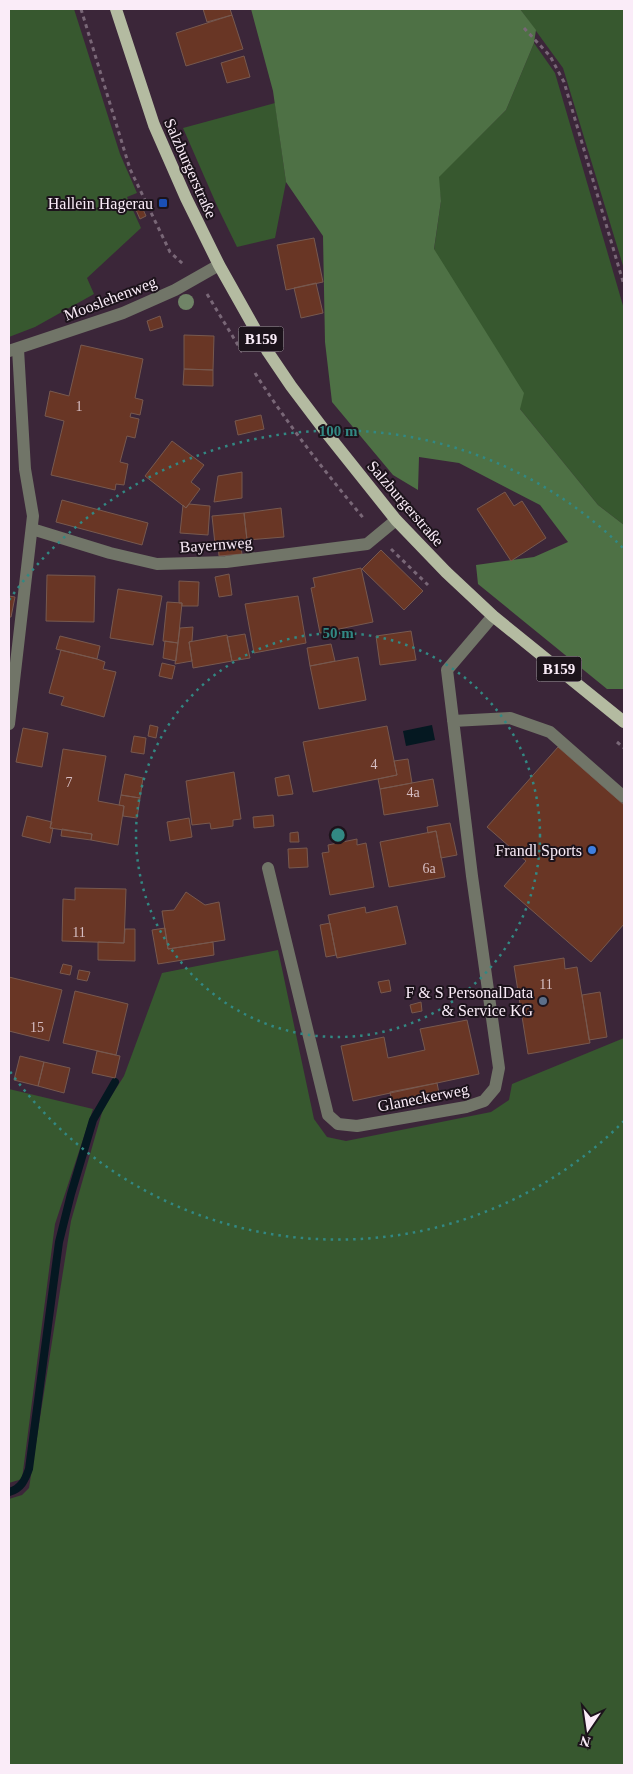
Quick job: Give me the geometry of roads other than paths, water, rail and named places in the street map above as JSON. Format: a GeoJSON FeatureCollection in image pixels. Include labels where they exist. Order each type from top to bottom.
{"type":"FeatureCollection","features":[{"type":"Feature","properties":{"kind":"main road","name":"Salzburgerstraße"},"geometry":{"type":"LineString","coordinates":[[116,9],[154,126],[186,198],[218,265],[259,336],[291,386],[396,520],[446,572],[493,616],[624,722]]}},
{"type":"Feature","properties":{"kind":"street","name":"Mooslehenweg"},"geometry":{"type":"LineString","coordinates":[[13,350],[123,313],[175,290],[218,265]]}},
{"type":"Feature","properties":{"kind":"street"},"geometry":{"type":"LineString","coordinates":[[9,724],[33,516],[25,469],[13,350]]}},
{"type":"Feature","properties":{"kind":"street","name":"Bayernweg"},"geometry":{"type":"LineString","coordinates":[[32,529],[157,564],[216,563],[367,544],[396,520]]}},
{"type":"Feature","properties":{"kind":"street","name":"Glaneckerweg"},"geometry":{"type":"LineString","coordinates":[[268,868],[328,1115],[338,1124],[357,1126],[466,1107],[484,1101],[495,1088],[499,1068],[472,876],[447,670],[493,616]]}},
{"type":"Feature","properties":{"kind":"street"},"geometry":{"type":"LineString","coordinates":[[453,721],[510,718],[550,732],[624,798]]}},
{"type":"Feature","properties":{"kind":"water"},"geometry":{"type":"Polygon","coordinates":[[[432,725],[435,740],[406,746],[403,731],[432,725]]]}},
{"type":"Feature","properties":{"kind":"waterway"},"geometry":{"type":"LineString","coordinates":[[9,1492],[17,1489],[22,1484],[29,1469],[59,1242],[71,1194],[93,1120],[115,1082]]}},
{"type":"Feature","properties":{"kind":"place","name":"Hallein Hagerau"},"geometry":{"type":"Point","coordinates":[163,203]}},
{"type":"Feature","properties":{"kind":"place","name":"Frandl Sports"},"geometry":{"type":"Point","coordinates":[592,850]}},
{"type":"Feature","properties":{"kind":"place","name":"F & S PersonalData & Service KG"},"geometry":{"type":"Point","coordinates":[543,1001]}}]}
